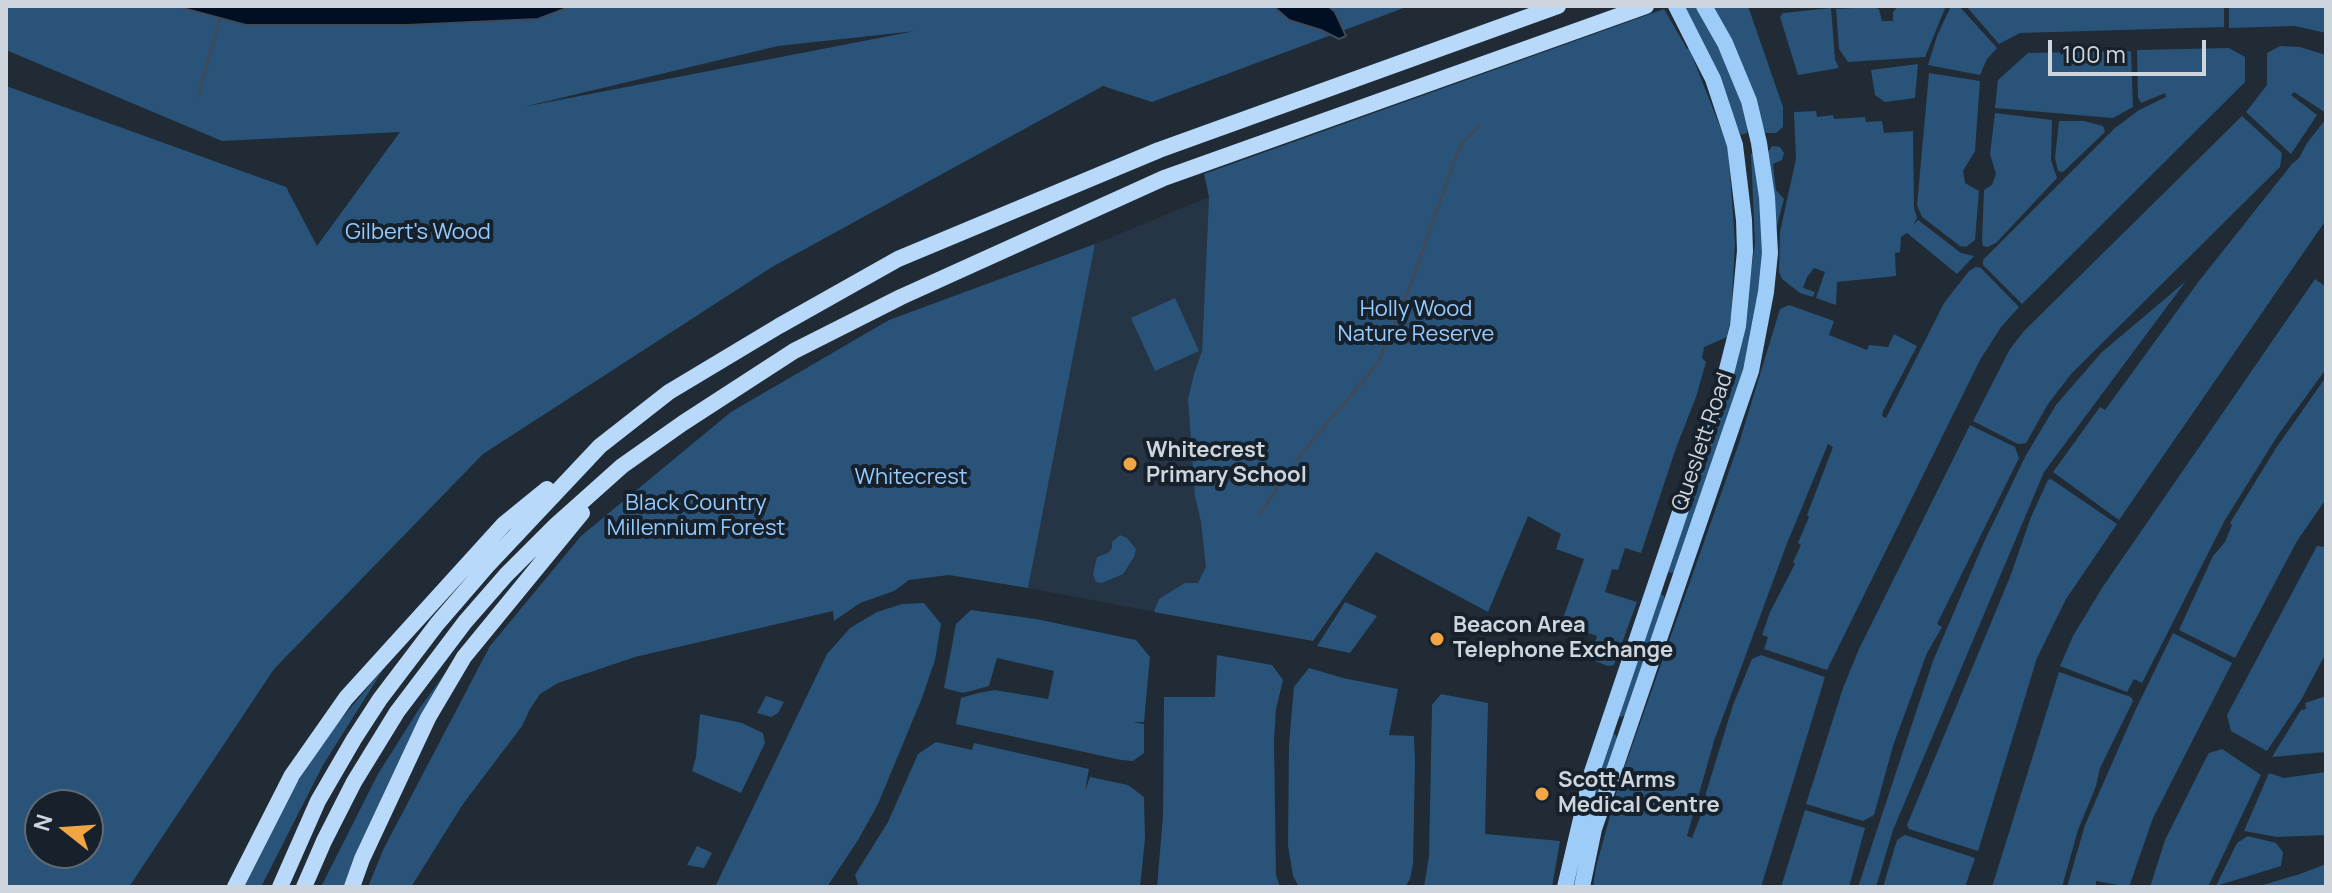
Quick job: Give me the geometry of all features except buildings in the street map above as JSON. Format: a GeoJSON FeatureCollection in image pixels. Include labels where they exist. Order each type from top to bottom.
{"type":"FeatureCollection","features":[{"type":"Feature","properties":{"kind":"highway"},"geometry":{"type":"LineString","coordinates":[[235,887],[292,775],[346,698],[504,524],[669,392],[898,259],[1159,150],[1558,6]]}},
{"type":"Feature","properties":{"kind":"highway","name":"Queslett Road"},"geometry":{"type":"LineString","coordinates":[[1565,887],[1592,772],[1723,385],[1738,326],[1745,251],[1735,145],[1713,79],[1676,6]]}},
{"type":"Feature","properties":{"kind":"highway","name":"Queslett Road"},"geometry":{"type":"LineString","coordinates":[[1582,887],[1594,829],[1751,371],[1761,327],[1770,253],[1767,197],[1759,143],[1749,101],[1725,43],[1704,6]]}},
{"type":"Feature","properties":{"kind":"highway"},"geometry":{"type":"LineString","coordinates":[[304,887],[354,782],[422,676],[506,575],[556,525],[622,466],[683,423],[794,351],[901,297],[1164,178],[1644,7]]}},
{"type":"Feature","properties":{"kind":"highway"},"geometry":{"type":"LineString","coordinates":[[280,887],[318,801],[380,699],[477,577],[600,446]]}},
{"type":"Feature","properties":{"kind":"highway"},"geometry":{"type":"LineString","coordinates":[[352,887],[428,718],[464,657],[622,466]]}},
{"type":"Feature","properties":{"kind":"highway"},"geometry":{"type":"LineString","coordinates":[[1658,578],[1677,586]]}},
{"type":"Feature","properties":{"kind":"highway"},"geometry":{"type":"LineString","coordinates":[[1609,721],[1628,727]]}},
{"type":"Feature","properties":{"kind":"shaded area"},"geometry":{"type":"Polygon","coordinates":[[[175,6],[572,6],[538,19],[407,25],[246,25],[175,6]]]}},
{"type":"Feature","properties":{"kind":"shaded area"},"geometry":{"type":"Polygon","coordinates":[[[1273,6],[1328,6],[1335,12],[1346,36],[1339,39],[1289,20],[1273,6]]]}},
{"type":"Feature","properties":{"kind":"shaded area","name":"Whitecrest Primary School"},"geometry":{"type":"Polygon","coordinates":[[[1209,197],[1202,351],[1209,622],[1028,588],[1095,244],[1209,197]]]}},
{"type":"Feature","properties":{"kind":"green space","name":"Gilbert's Wood"},"geometry":{"type":"Polygon","coordinates":[[[6,6],[175,6],[246,25],[407,25],[538,19],[572,6],[1409,6],[1152,102],[1103,86],[772,267],[483,454],[274,669],[129,887],[6,887],[6,86],[286,187],[317,246],[400,132],[222,141],[6,50],[6,6]],[[914,31],[778,46],[523,107],[914,31]]]}},
{"type":"Feature","properties":{"kind":"green space"},"geometry":{"type":"Polygon","coordinates":[[[1682,6],[1698,6],[1736,85],[1748,126],[1747,133],[1741,135],[1730,114],[1682,6]]]}},
{"type":"Feature","properties":{"kind":"green space"},"geometry":{"type":"Polygon","coordinates":[[[1711,6],[1748,6],[1783,107],[1783,127],[1776,133],[1766,133],[1761,128],[1711,6]]]}},
{"type":"Feature","properties":{"kind":"green space"},"geometry":{"type":"Polygon","coordinates":[[[1898,6],[1946,6],[1925,57],[1848,62],[1839,49],[1836,9],[1872,7],[1879,9],[1882,21],[1893,21],[1893,12],[1898,6]]]}},
{"type":"Feature","properties":{"kind":"green space"},"geometry":{"type":"Polygon","coordinates":[[[1951,6],[1959,6],[1997,48],[1987,59],[1980,75],[1928,65],[1951,6]]]}},
{"type":"Feature","properties":{"kind":"green space"},"geometry":{"type":"Polygon","coordinates":[[[1966,6],[2224,6],[2224,27],[2020,33],[1999,44],[1966,6]]]}},
{"type":"Feature","properties":{"kind":"green space"},"geometry":{"type":"Polygon","coordinates":[[[2229,6],[2326,6],[2326,33],[2295,26],[2229,28],[2229,6]]]}},
{"type":"Feature","properties":{"kind":"green space"},"geometry":{"type":"Polygon","coordinates":[[[1831,8],[1835,59],[1839,68],[1798,75],[1780,17],[1783,13],[1831,8]]]}},
{"type":"Feature","properties":{"kind":"green space","name":"Holly Wood Nature Reserve"},"geometry":{"type":"Polygon","coordinates":[[[1664,9],[1689,48],[1728,147],[1735,243],[1731,317],[1727,337],[1704,347],[1702,358],[1706,362],[1696,397],[1641,553],[1625,548],[1618,570],[1612,569],[1605,592],[1637,602],[1614,665],[1608,666],[1590,659],[1597,636],[1561,624],[1584,559],[1556,549],[1561,534],[1528,516],[1488,612],[1376,552],[1313,641],[1154,612],[1159,599],[1185,583],[1198,583],[1206,567],[1195,496],[1188,399],[1202,351],[1209,197],[1204,174],[1664,9]]]}},
{"type":"Feature","properties":{"kind":"green space"},"geometry":{"type":"Polygon","coordinates":[[[2280,46],[2300,47],[2326,55],[2326,113],[2294,92],[2291,95],[2317,115],[2291,154],[2246,112],[2267,85],[2267,53],[2280,46]]]}},
{"type":"Feature","properties":{"kind":"green space"},"geometry":{"type":"Polygon","coordinates":[[[2229,48],[2245,57],[2245,82],[2022,304],[1983,265],[1983,260],[2115,128],[2139,110],[2166,97],[2165,93],[2141,103],[2138,97],[2137,50],[2229,48]]]}},
{"type":"Feature","properties":{"kind":"green space"},"geometry":{"type":"Polygon","coordinates":[[[2131,51],[2133,107],[2113,118],[1995,108],[1998,80],[2028,53],[2131,51]]]}},
{"type":"Feature","properties":{"kind":"green space"},"geometry":{"type":"Polygon","coordinates":[[[1918,64],[1915,98],[1885,102],[1875,95],[1871,70],[1918,64]]]}},
{"type":"Feature","properties":{"kind":"green space"},"geometry":{"type":"Polygon","coordinates":[[[1929,73],[1980,81],[1975,151],[1963,171],[1965,183],[1979,191],[1975,240],[1966,247],[1960,246],[1922,217],[1917,205],[1929,73]]]}},
{"type":"Feature","properties":{"kind":"green space"},"geometry":{"type":"Polygon","coordinates":[[[1816,111],[1817,117],[1833,115],[1834,119],[1865,117],[1866,122],[1882,121],[1884,133],[1913,131],[1914,208],[1917,218],[1913,225],[1918,220],[1961,253],[1974,256],[1957,274],[1907,233],[1901,237],[1900,252],[1895,253],[1896,276],[1837,282],[1836,305],[1816,298],[1825,272],[1814,268],[1807,277],[1803,288],[1815,292],[1813,297],[1800,293],[1782,279],[1779,272],[1780,232],[1796,159],[1794,112],[1816,111]]]}},
{"type":"Feature","properties":{"kind":"green space"},"geometry":{"type":"Polygon","coordinates":[[[1995,113],[2052,120],[2051,160],[2057,178],[1996,243],[1988,247],[1983,246],[1982,240],[1984,190],[1992,185],[1996,174],[1990,154],[1995,113]]]}},
{"type":"Feature","properties":{"kind":"green space"},"geometry":{"type":"Polygon","coordinates":[[[2242,116],[2282,153],[2280,167],[2072,373],[2048,404],[2026,443],[2018,444],[1973,421],[2010,349],[2024,331],[2242,116]]]}},
{"type":"Feature","properties":{"kind":"green space"},"geometry":{"type":"Polygon","coordinates":[[[2325,120],[2326,220],[2119,520],[2053,472],[2100,407],[2105,410],[2199,281],[2299,158],[2325,120]]]}},
{"type":"Feature","properties":{"kind":"green space"},"geometry":{"type":"Polygon","coordinates":[[[2059,121],[2084,121],[2103,126],[2105,132],[2063,172],[2058,171],[2055,158],[2059,121]]]}},
{"type":"Feature","properties":{"kind":"green space"},"geometry":{"type":"Polygon","coordinates":[[[1772,146],[1780,147],[1784,153],[1782,160],[1773,164],[1776,190],[1784,199],[1775,233],[1767,154],[1772,146]]]}},
{"type":"Feature","properties":{"kind":"green space"},"geometry":{"type":"Polygon","coordinates":[[[1755,152],[1764,239],[1760,293],[1751,344],[1675,572],[1671,573],[1666,571],[1740,345],[1755,244],[1751,154],[1755,152]]]}},
{"type":"Feature","properties":{"kind":"green space"},"geometry":{"type":"Polygon","coordinates":[[[1095,244],[1028,588],[949,575],[909,580],[894,591],[860,603],[834,621],[833,611],[635,657],[558,683],[540,694],[522,726],[463,804],[411,887],[368,887],[383,850],[490,646],[581,536],[731,412],[889,320],[1095,244]]]}},
{"type":"Feature","properties":{"kind":"green space"},"geometry":{"type":"Polygon","coordinates":[[[1981,268],[2019,307],[2001,327],[1980,360],[1827,670],[1764,649],[1768,637],[1762,635],[1770,612],[1795,564],[1793,562],[1801,545],[1798,543],[1809,517],[1807,515],[1833,447],[1828,444],[1786,546],[1714,741],[1687,836],[1692,838],[1705,805],[1733,705],[1752,659],[1761,655],[1825,677],[1761,887],[1593,887],[1619,783],[1740,440],[1780,309],[1789,305],[1834,321],[1829,335],[1867,350],[1869,345],[1888,347],[1894,334],[1917,346],[1883,411],[1882,416],[1886,418],[1944,303],[1969,271],[1981,268]]]}},
{"type":"Feature","properties":{"kind":"green space"},"geometry":{"type":"Polygon","coordinates":[[[2315,279],[2326,287],[2326,369],[2278,435],[2225,520],[2142,683],[2134,679],[2127,692],[2060,666],[2073,636],[2102,588],[2315,279]]]}},
{"type":"Feature","properties":{"kind":"green space"},"geometry":{"type":"Polygon","coordinates":[[[2186,281],[2044,472],[1893,830],[1876,887],[1858,887],[1933,661],[1984,542],[2026,455],[2056,405],[2101,353],[2186,281]]]}},
{"type":"Feature","properties":{"kind":"green space"},"geometry":{"type":"Polygon","coordinates":[[[1175,298],[1199,351],[1155,371],[1131,318],[1175,298]]]}},
{"type":"Feature","properties":{"kind":"green space"},"geometry":{"type":"Polygon","coordinates":[[[2326,377],[2326,499],[2297,541],[2235,658],[2179,630],[2213,556],[2225,542],[2232,525],[2230,523],[2276,448],[2326,377]]]}},
{"type":"Feature","properties":{"kind":"green space"},"geometry":{"type":"Polygon","coordinates":[[[1970,425],[2015,447],[2019,458],[1937,624],[1942,627],[1927,653],[1893,746],[1874,815],[1863,821],[1806,804],[1843,688],[1859,649],[1970,425]]]}},
{"type":"Feature","properties":{"kind":"green space"},"geometry":{"type":"Polygon","coordinates":[[[2051,479],[2117,524],[2066,599],[2037,658],[1978,851],[1909,829],[1907,825],[2010,577],[2031,517],[2051,479]]]}},
{"type":"Feature","properties":{"kind":"green space"},"geometry":{"type":"Polygon","coordinates":[[[1120,535],[1136,549],[1134,557],[1123,574],[1102,583],[1096,582],[1093,574],[1097,557],[1108,553],[1112,542],[1120,535]]]}},
{"type":"Feature","properties":{"kind":"green space"},"geometry":{"type":"Polygon","coordinates":[[[2317,546],[2326,547],[2326,653],[2301,700],[2267,751],[2231,731],[2227,715],[2317,546]]]}},
{"type":"Feature","properties":{"kind":"green space"},"geometry":{"type":"Polygon","coordinates":[[[1660,593],[1665,603],[1625,715],[1621,717],[1616,715],[1660,593]]]}},
{"type":"Feature","properties":{"kind":"green space"},"geometry":{"type":"Polygon","coordinates":[[[1345,602],[1377,616],[1350,653],[1317,646],[1345,602]]]}},
{"type":"Feature","properties":{"kind":"green space"},"geometry":{"type":"Polygon","coordinates":[[[924,603],[941,624],[935,660],[878,804],[827,887],[715,887],[827,654],[850,628],[877,612],[902,604],[924,603]]]}},
{"type":"Feature","properties":{"kind":"green space"},"geometry":{"type":"Polygon","coordinates":[[[971,610],[1036,619],[1136,640],[1150,657],[1144,722],[1133,722],[1144,724],[1144,753],[1133,761],[1121,760],[956,724],[961,698],[978,693],[995,690],[1048,699],[1054,671],[997,658],[989,686],[963,693],[944,688],[956,624],[971,610]]]}},
{"type":"Feature","properties":{"kind":"green space"},"geometry":{"type":"Polygon","coordinates":[[[2173,633],[2232,663],[2153,818],[2129,887],[2096,881],[2096,885],[2105,887],[2067,887],[2085,825],[2173,633]]]}},
{"type":"Feature","properties":{"kind":"green space"},"geometry":{"type":"Polygon","coordinates":[[[465,646],[347,887],[321,887],[378,774],[419,709],[465,646]]]}},
{"type":"Feature","properties":{"kind":"green space"},"geometry":{"type":"Polygon","coordinates":[[[1217,655],[1272,665],[1283,680],[1276,709],[1274,740],[1276,875],[1280,887],[1157,887],[1163,816],[1164,697],[1215,697],[1217,655]]]}},
{"type":"Feature","properties":{"kind":"green space"},"geometry":{"type":"Polygon","coordinates":[[[384,668],[323,765],[261,887],[242,887],[293,789],[315,755],[384,668]]]}},
{"type":"Feature","properties":{"kind":"green space"},"geometry":{"type":"Polygon","coordinates":[[[1309,668],[1398,689],[1389,735],[1414,736],[1415,761],[1413,864],[1405,887],[1299,887],[1293,876],[1288,846],[1289,744],[1294,687],[1309,668]]]}},
{"type":"Feature","properties":{"kind":"green space"},"geometry":{"type":"Polygon","coordinates":[[[2059,672],[2131,697],[2133,701],[2100,768],[2062,887],[1992,887],[2059,672]]]}},
{"type":"Feature","properties":{"kind":"green space"},"geometry":{"type":"Polygon","coordinates":[[[1441,694],[1488,703],[1485,834],[1560,841],[1552,887],[1424,887],[1429,856],[1432,705],[1441,694]]]}},
{"type":"Feature","properties":{"kind":"green space"},"geometry":{"type":"Polygon","coordinates":[[[766,696],[784,702],[778,713],[771,717],[757,713],[766,696]]]}},
{"type":"Feature","properties":{"kind":"green space"},"geometry":{"type":"Polygon","coordinates":[[[2326,696],[2326,752],[2272,757],[2301,710],[2306,709],[2305,703],[2326,696]]]}},
{"type":"Feature","properties":{"kind":"green space"},"geometry":{"type":"Polygon","coordinates":[[[700,714],[742,723],[763,733],[765,743],[741,793],[692,771],[700,714]]]}},
{"type":"Feature","properties":{"kind":"green space"},"geometry":{"type":"Polygon","coordinates":[[[1615,734],[1617,738],[1576,887],[1570,887],[1609,735],[1615,734]]]}},
{"type":"Feature","properties":{"kind":"green space"},"geometry":{"type":"Polygon","coordinates":[[[936,742],[972,750],[974,743],[1089,769],[1085,791],[1090,777],[1128,785],[1144,797],[1145,839],[1140,887],[859,887],[855,875],[888,822],[918,754],[936,742]]]}},
{"type":"Feature","properties":{"kind":"green space"},"geometry":{"type":"Polygon","coordinates":[[[2222,749],[2261,775],[2208,887],[2150,887],[2165,840],[2204,762],[2209,753],[2222,749]]]}},
{"type":"Feature","properties":{"kind":"green space"},"geometry":{"type":"Polygon","coordinates":[[[2326,772],[2326,835],[2277,837],[2244,831],[2269,773],[2284,778],[2326,772]]]}},
{"type":"Feature","properties":{"kind":"green space"},"geometry":{"type":"Polygon","coordinates":[[[1805,810],[1865,828],[1849,887],[1781,887],[1805,810]]]}},
{"type":"Feature","properties":{"kind":"green space"},"geometry":{"type":"Polygon","coordinates":[[[1905,835],[1975,858],[1965,887],[1883,887],[1897,840],[1905,835]]]}},
{"type":"Feature","properties":{"kind":"green space"},"geometry":{"type":"Polygon","coordinates":[[[2248,836],[2276,843],[2283,852],[2281,866],[2216,886],[2237,843],[2248,836]]]}},
{"type":"Feature","properties":{"kind":"green space"},"geometry":{"type":"Polygon","coordinates":[[[697,846],[712,853],[704,868],[687,865],[697,846]]]}},
{"type":"Feature","properties":{"kind":"green space"},"geometry":{"type":"Polygon","coordinates":[[[2326,864],[2326,887],[2256,887],[2300,874],[2326,864]]]}},
{"type":"Feature","properties":{"kind":"waterway"},"geometry":{"type":"LineString","coordinates":[[198,96],[220,19]]}},
{"type":"Feature","properties":{"kind":"waterway"},"geometry":{"type":"LineString","coordinates":[[1297,459],[1378,363],[1411,284],[1455,159],[1463,142],[1479,126]]}},
{"type":"Feature","properties":{"kind":"waterway"},"geometry":{"type":"LineString","coordinates":[[1259,515],[1280,484]]}},
{"type":"Feature","properties":{"kind":"place","name":"Whitecrest Primary School"},"geometry":{"type":"Point","coordinates":[1130,464]}},
{"type":"Feature","properties":{"kind":"place","name":"Beacon Area Telephone Exchange"},"geometry":{"type":"Point","coordinates":[1437,639]}},
{"type":"Feature","properties":{"kind":"place","name":"Scott Arms Medical Centre"},"geometry":{"type":"Point","coordinates":[1542,794]}},
{"type":"Feature","properties":{"kind":"park label","name":"Whitecrest"},"geometry":{"type":"Point","coordinates":[911,478]}},
{"type":"Feature","properties":{"kind":"park label","name":"Black Country Millennium Forest"},"geometry":{"type":"Point","coordinates":[696,516]}}]}
